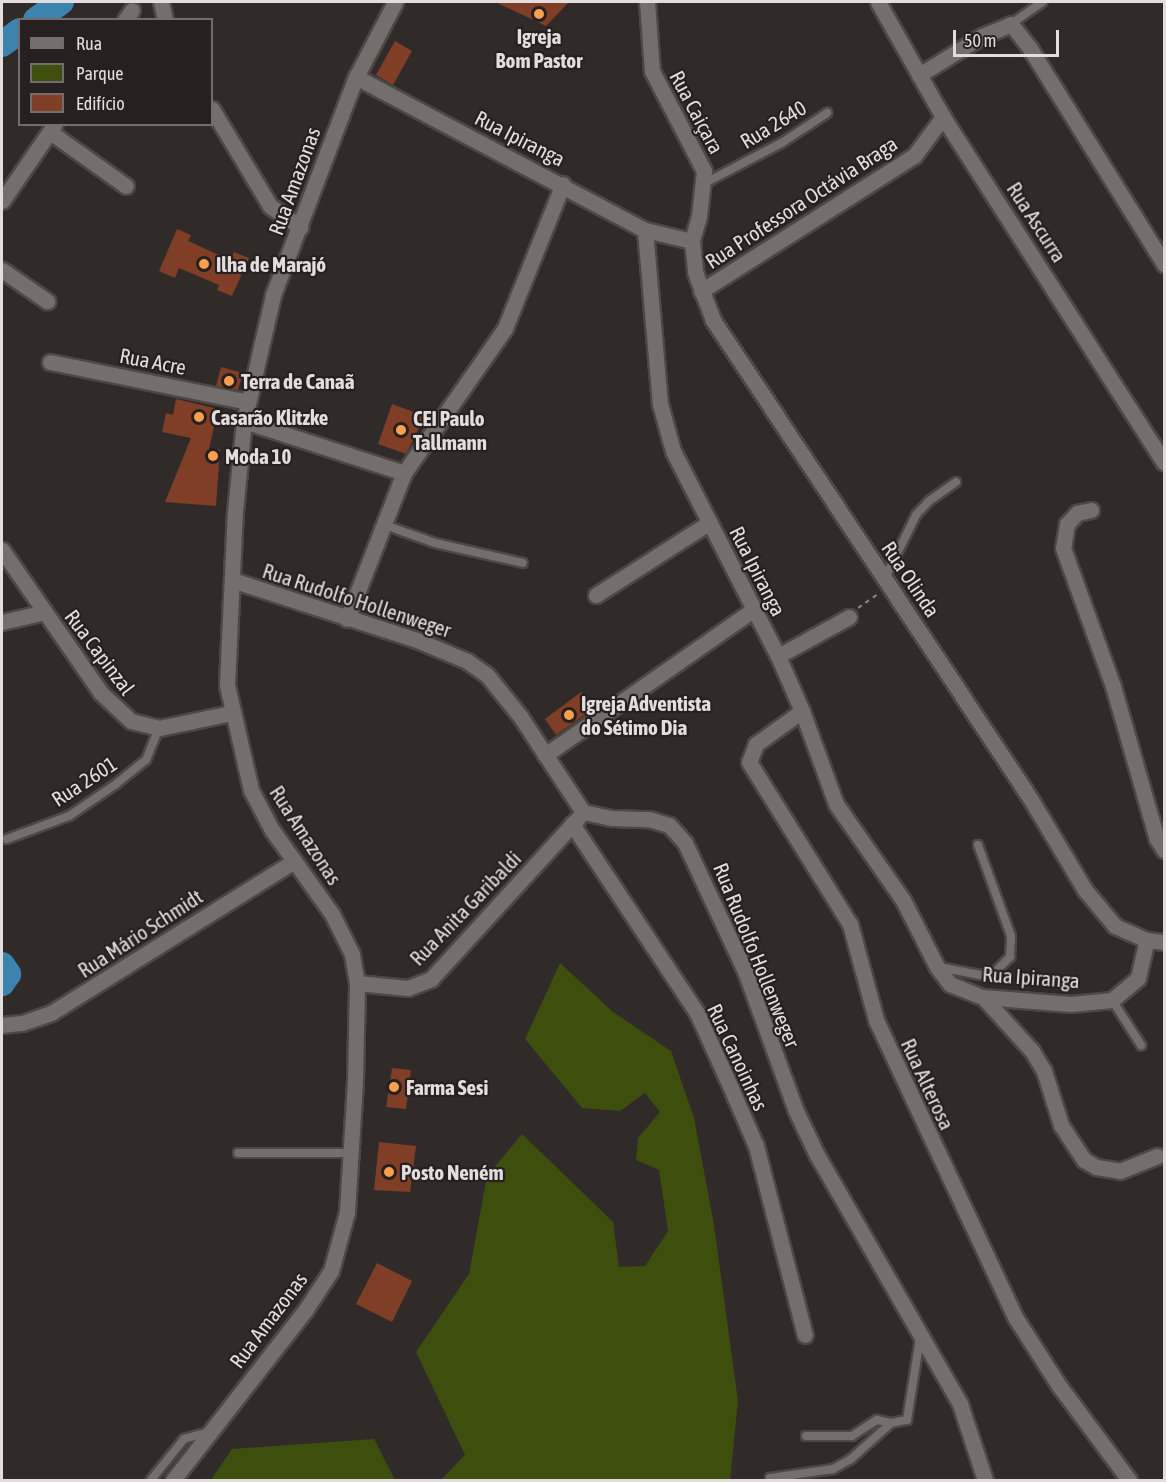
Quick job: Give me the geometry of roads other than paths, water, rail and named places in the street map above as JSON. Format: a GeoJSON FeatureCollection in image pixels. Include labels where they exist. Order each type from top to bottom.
{"type":"FeatureCollection","features":[{"type":"Feature","properties":{"kind":"street"},"geometry":{"type":"LineString","coordinates":[[161,2],[165,18]]}},
{"type":"Feature","properties":{"kind":"street","name":"Rua Amazonas"},"geometry":{"type":"LineString","coordinates":[[173,1480],[208,1432],[306,1309],[331,1270],[346,1212],[351,1153],[357,983],[345,936],[294,861],[251,790],[231,713],[227,685],[232,579],[244,421],[273,295],[356,77],[395,2]]}},
{"type":"Feature","properties":{"kind":"street","name":"Rua Caiçara"},"geometry":{"type":"LineString","coordinates":[[646,2],[652,72],[695,148],[705,183],[692,241]]}},
{"type":"Feature","properties":{"kind":"street","name":"Rua Ascurra"},"geometry":{"type":"LineString","coordinates":[[878,2],[943,117],[1164,462]]}},
{"type":"Feature","properties":{"kind":"street"},"geometry":{"type":"LineString","coordinates":[[919,75],[982,36],[1011,24],[1029,47],[1164,264]]}},
{"type":"Feature","properties":{"kind":"street","name":"Rua Ipiranga"},"geometry":{"type":"LineString","coordinates":[[356,77],[563,184],[645,230],[660,404],[674,451],[778,656],[802,711],[836,804],[903,900],[937,967],[950,984],[983,997],[1071,1004],[1112,1000]]}},
{"type":"Feature","properties":{"kind":"street"},"geometry":{"type":"LineString","coordinates":[[213,111],[270,206],[300,227]]}},
{"type":"Feature","properties":{"kind":"street","name":"Rua Professora Octávia Braga"},"geometry":{"type":"LineString","coordinates":[[701,291],[914,156],[943,117]]}},
{"type":"Feature","properties":{"kind":"street"},"geometry":{"type":"LineString","coordinates":[[2,201],[52,128],[126,186]]}},
{"type":"Feature","properties":{"kind":"street"},"geometry":{"type":"LineString","coordinates":[[347,619],[382,524],[404,473],[504,328],[563,184]]}},
{"type":"Feature","properties":{"kind":"street"},"geometry":{"type":"LineString","coordinates":[[645,230],[692,241]]}},
{"type":"Feature","properties":{"kind":"street","name":"Rua Olinda"},"geometry":{"type":"LineString","coordinates":[[692,241],[701,291],[713,320],[1030,798],[1084,890],[1115,926],[1147,940],[1164,942]]}},
{"type":"Feature","properties":{"kind":"street"},"geometry":{"type":"LineString","coordinates":[[2,270],[47,301]]}},
{"type":"Feature","properties":{"kind":"street","name":"Rua Acre"},"geometry":{"type":"LineString","coordinates":[[50,362],[248,402]]}},
{"type":"Feature","properties":{"kind":"street"},"geometry":{"type":"LineString","coordinates":[[244,421],[404,473]]}},
{"type":"Feature","properties":{"kind":"street"},"geometry":{"type":"LineString","coordinates":[[1091,510],[1077,513],[1067,524],[1063,548],[1113,686],[1157,839],[1164,850]]}},
{"type":"Feature","properties":{"kind":"street"},"geometry":{"type":"LineString","coordinates":[[596,595],[710,522]]}},
{"type":"Feature","properties":{"kind":"street","name":"Rua Capinzal"},"geometry":{"type":"LineString","coordinates":[[2,550],[117,711],[131,721],[159,728],[231,713]]}},
{"type":"Feature","properties":{"kind":"street","name":"Rua Rudolfo Hollenweger"},"geometry":{"type":"LineString","coordinates":[[232,579],[347,619],[417,640],[467,661],[487,675],[545,755],[578,818],[649,819],[669,825],[685,843],[745,970],[796,1111],[817,1155],[960,1404],[985,1480]]}},
{"type":"Feature","properties":{"kind":"street"},"geometry":{"type":"LineString","coordinates":[[545,755],[753,610]]}},
{"type":"Feature","properties":{"kind":"street"},"geometry":{"type":"LineString","coordinates":[[2,622],[45,612]]}},
{"type":"Feature","properties":{"kind":"street"},"geometry":{"type":"LineString","coordinates":[[778,656],[849,617]]}},
{"type":"Feature","properties":{"kind":"street","name":"Rua Alterosa"},"geometry":{"type":"LineString","coordinates":[[802,711],[756,744],[749,762],[850,924],[876,1020],[1015,1317],[1054,1378],[1129,1480]]}},
{"type":"Feature","properties":{"kind":"street","name":"Rua Anita Garibaldi"},"geometry":{"type":"LineString","coordinates":[[357,983],[408,988],[431,979],[578,818]]}},
{"type":"Feature","properties":{"kind":"street","name":"Rua Canoinhas"},"geometry":{"type":"LineString","coordinates":[[578,818],[697,1013],[727,1079],[756,1146],[805,1335]]}},
{"type":"Feature","properties":{"kind":"street","name":"Rua Mário Schmidt"},"geometry":{"type":"LineString","coordinates":[[5,1025],[38,1019],[60,1008],[294,861]]}},
{"type":"Feature","properties":{"kind":"street"},"geometry":{"type":"LineString","coordinates":[[1112,1000],[1138,978],[1147,940]]}},
{"type":"Feature","properties":{"kind":"street"},"geometry":{"type":"LineString","coordinates":[[983,997],[1032,1051],[1044,1071],[1061,1125],[1084,1160],[1095,1167],[1120,1171],[1156,1156]]}},
{"type":"Feature","properties":{"kind":"lane"},"geometry":{"type":"LineString","coordinates":[[1011,24],[1042,2]]}},
{"type":"Feature","properties":{"kind":"lane","name":"Rua 2640"},"geometry":{"type":"LineString","coordinates":[[705,183],[783,142],[827,113]]}},
{"type":"Feature","properties":{"kind":"lane"},"geometry":{"type":"LineString","coordinates":[[888,582],[916,515],[929,501],[956,482]]}},
{"type":"Feature","properties":{"kind":"lane"},"geometry":{"type":"LineString","coordinates":[[382,524],[435,543],[524,562]]}},
{"type":"Feature","properties":{"kind":"lane","name":"Rua 2601"},"geometry":{"type":"LineString","coordinates":[[7,839],[69,816],[116,784],[146,760],[159,728]]}},
{"type":"Feature","properties":{"kind":"lane"},"geometry":{"type":"LineString","coordinates":[[937,967],[980,975],[994,973],[1010,957],[1011,936],[978,845]]}},
{"type":"Feature","properties":{"kind":"lane"},"geometry":{"type":"LineString","coordinates":[[1112,1000],[1141,1045]]}},
{"type":"Feature","properties":{"kind":"lane"},"geometry":{"type":"LineString","coordinates":[[238,1153],[351,1153]]}},
{"type":"Feature","properties":{"kind":"lane"},"geometry":{"type":"LineString","coordinates":[[806,1436],[852,1436],[877,1420],[891,1423],[907,1420],[911,1415],[920,1334]]}},
{"type":"Feature","properties":{"kind":"lane"},"geometry":{"type":"LineString","coordinates":[[770,1478],[833,1468],[851,1459],[891,1423]]}},
{"type":"Feature","properties":{"kind":"lane"},"geometry":{"type":"LineString","coordinates":[[151,1480],[184,1439],[208,1432]]}},
{"type":"Feature","properties":{"kind":"waterway"},"geometry":{"type":"LineString","coordinates":[[39,18],[61,2]]}},
{"type":"Feature","properties":{"kind":"waterway"},"geometry":{"type":"LineString","coordinates":[[2,44],[18,32]]}},
{"type":"Feature","properties":{"kind":"waterway"},"geometry":{"type":"LineString","coordinates":[[2,965],[8,974],[2,983]]}},
{"type":"Feature","properties":{"kind":"place","name":"Igreja Bom Pastor"},"geometry":{"type":"Point","coordinates":[539,14]}},
{"type":"Feature","properties":{"kind":"place","name":"Ilha de Marajó"},"geometry":{"type":"Point","coordinates":[204,264]}},
{"type":"Feature","properties":{"kind":"place","name":"Terra de Canaã"},"geometry":{"type":"Point","coordinates":[229,381]}},
{"type":"Feature","properties":{"kind":"place","name":"Casarão Klitzke"},"geometry":{"type":"Point","coordinates":[199,417]}},
{"type":"Feature","properties":{"kind":"place","name":"CEI Paulo Tallmann"},"geometry":{"type":"Point","coordinates":[401,430]}},
{"type":"Feature","properties":{"kind":"place","name":"Moda 10"},"geometry":{"type":"Point","coordinates":[213,456]}},
{"type":"Feature","properties":{"kind":"place","name":"Igreja Adventista do Sétimo Dia"},"geometry":{"type":"Point","coordinates":[569,715]}},
{"type":"Feature","properties":{"kind":"place","name":"Farma Sesi"},"geometry":{"type":"Point","coordinates":[394,1087]}},
{"type":"Feature","properties":{"kind":"place","name":"Posto Neném"},"geometry":{"type":"Point","coordinates":[389,1172]}}]}
